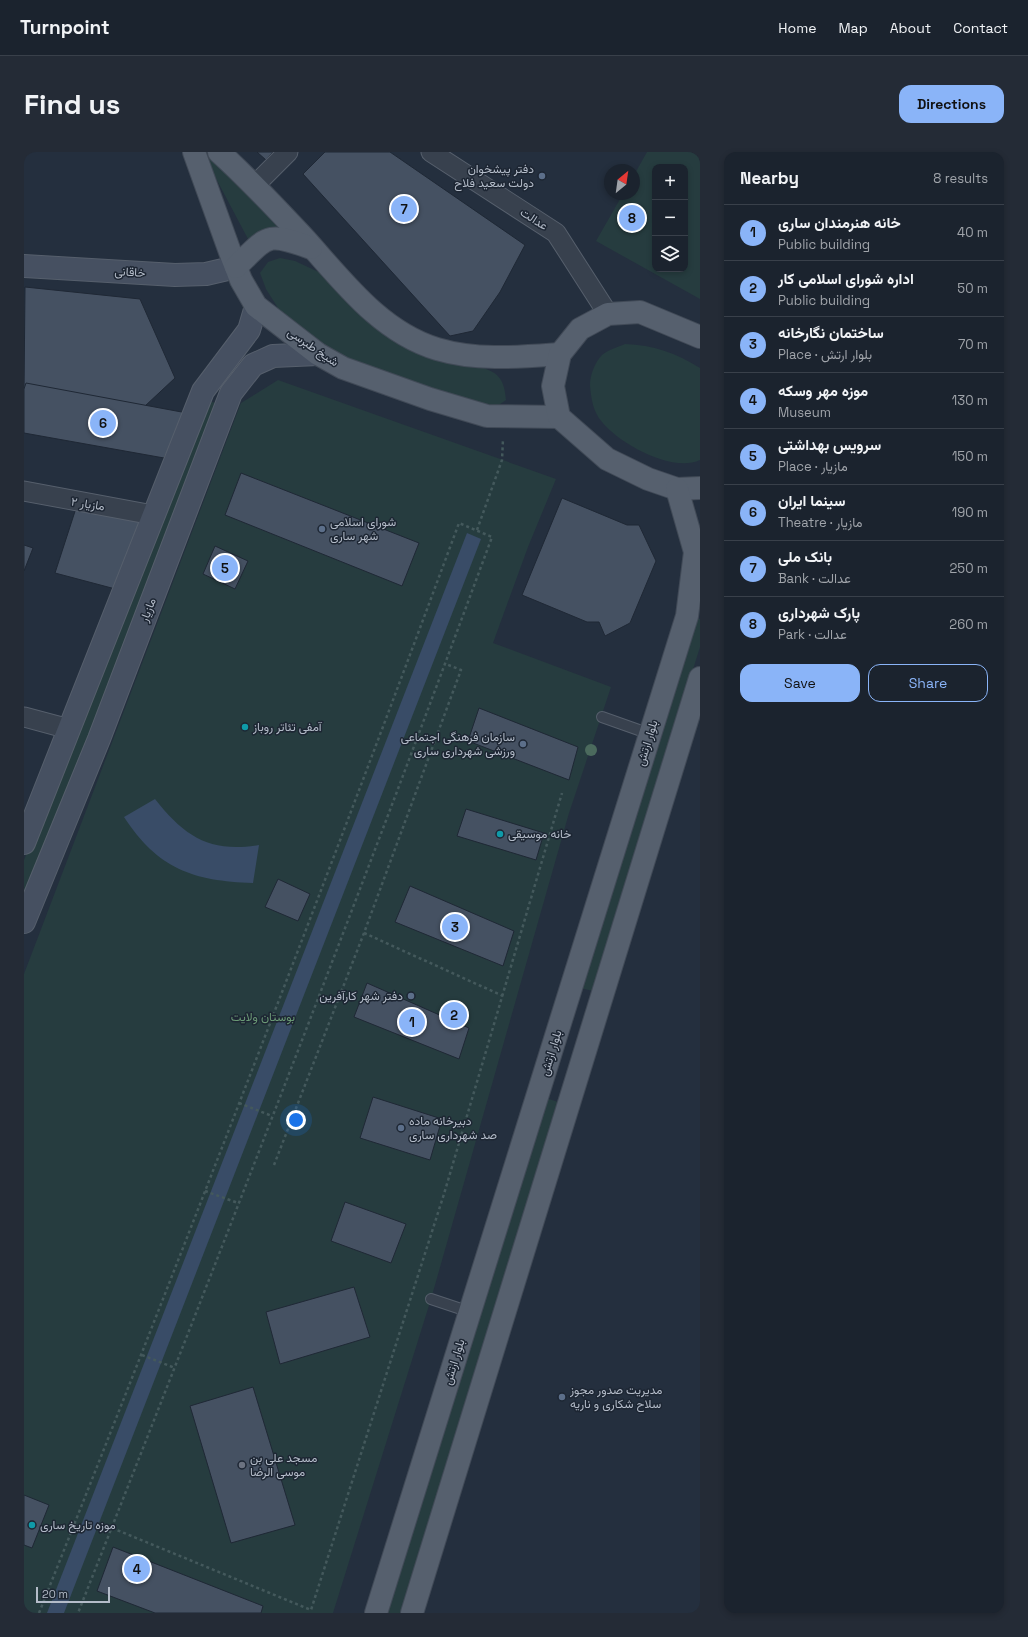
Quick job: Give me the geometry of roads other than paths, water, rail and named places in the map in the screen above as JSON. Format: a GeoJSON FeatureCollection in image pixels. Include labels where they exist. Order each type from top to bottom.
{"type":"FeatureCollection","features":[{"type":"Feature","properties":{"kind":"main road","name":"شیخ طبرسی"},"geometry":{"type":"LineString","coordinates":[[194,152],[236,267],[256,306],[318,354],[343,368],[430,399],[487,416],[559,417]]}},
{"type":"Feature","properties":{"kind":"main road"},"geometry":{"type":"LineString","coordinates":[[219,152],[255,185],[368,308],[400,333],[436,349],[490,358],[560,354]]}},
{"type":"Feature","properties":{"kind":"main road"},"geometry":{"type":"LineString","coordinates":[[236,267],[265,239],[279,237],[314,249]]}},
{"type":"Feature","properties":{"kind":"main road","name":"خاقانی"},"geometry":{"type":"LineString","coordinates":[[24,266],[175,274],[206,274],[236,267]]}},
{"type":"Feature","properties":{"kind":"main road"},"geometry":{"type":"LineString","coordinates":[[24,843],[203,391],[249,330],[256,306]]}},
{"type":"Feature","properties":{"kind":"main road"},"geometry":{"type":"LineString","coordinates":[[700,337],[640,312],[608,314],[580,329],[560,354],[553,386],[559,417],[607,459],[648,479],[678,489],[700,488]]}},
{"type":"Feature","properties":{"kind":"main road","name":"مازیار"},"geometry":{"type":"LineString","coordinates":[[24,922],[99,739],[231,392],[252,365],[273,356],[318,354]]}},
{"type":"Feature","properties":{"kind":"main road","name":"بلوار ارتش"},"geometry":{"type":"LineString","coordinates":[[376,1613],[687,616],[695,552],[678,489]]}},
{"type":"Feature","properties":{"kind":"main road"},"geometry":{"type":"LineString","coordinates":[[412,1613],[700,678]]}},
{"type":"Feature","properties":{"kind":"main road"},"geometry":{"type":"LineString","coordinates":[[549,1058],[580,1068]]}},
{"type":"Feature","properties":{"kind":"street"},"geometry":{"type":"LineString","coordinates":[[255,185],[288,152]]}},
{"type":"Feature","properties":{"kind":"street","name":"عدالت"},"geometry":{"type":"LineString","coordinates":[[431,152],[556,233],[608,314]]}},
{"type":"Feature","properties":{"kind":"street","name":"مازیار ۲"},"geometry":{"type":"LineString","coordinates":[[24,491],[153,515]]}},
{"type":"Feature","properties":{"kind":"street"},"geometry":{"type":"LineString","coordinates":[[24,717],[69,729]]}},
{"type":"Feature","properties":{"kind":"lane"},"geometry":{"type":"LineString","coordinates":[[602,717],[650,734]]}},
{"type":"Feature","properties":{"kind":"lane"},"geometry":{"type":"LineString","coordinates":[[430,1299],[470,1312]]}},
{"type":"Feature","properties":{"kind":"water"},"geometry":{"type":"Polygon","coordinates":[[[467,533],[481,539],[64,1613],[47,1613],[467,533]]]}},
{"type":"Feature","properties":{"kind":"water"},"geometry":{"type":"Polygon","coordinates":[[[155,799],[177,823],[200,839],[212,844],[226,847],[259,845],[253,883],[232,882],[195,875],[179,869],[150,849],[137,835],[124,817],[155,799]]]}},
{"type":"Feature","properties":{"kind":"place","name":"دفتر پیشخوان دولت سعید فلاح"},"geometry":{"type":"Point","coordinates":[542,176]}},
{"type":"Feature","properties":{"kind":"place","name":"بانک ملی"},"geometry":{"type":"Point","coordinates":[404,209]}},
{"type":"Feature","properties":{"kind":"place","name":"پارک شهرداری"},"geometry":{"type":"Point","coordinates":[632,218]}},
{"type":"Feature","properties":{"kind":"place","name":"سینما ایران"},"geometry":{"type":"Point","coordinates":[103,423]}},
{"type":"Feature","properties":{"kind":"place","name":"شورای اسلامی شهر ساری"},"geometry":{"type":"Point","coordinates":[322,529]}},
{"type":"Feature","properties":{"kind":"place","name":"سرویس بهداشتی"},"geometry":{"type":"Point","coordinates":[225,568]}},
{"type":"Feature","properties":{"kind":"place","name":"آمفی تئاتر روباز"},"geometry":{"type":"Point","coordinates":[245,727]}},
{"type":"Feature","properties":{"kind":"place","name":"سازمان فرهنگی اجتماعی ورزشی شهرداری ساری"},"geometry":{"type":"Point","coordinates":[523,744]}},
{"type":"Feature","properties":{"kind":"place","name":"خانه موسیقی"},"geometry":{"type":"Point","coordinates":[500,834]}},
{"type":"Feature","properties":{"kind":"place","name":"ساختمان نگارخانه"},"geometry":{"type":"Point","coordinates":[455,927]}},
{"type":"Feature","properties":{"kind":"place","name":"دفتر شهر کارآفرین"},"geometry":{"type":"Point","coordinates":[411,996]}},
{"type":"Feature","properties":{"kind":"place","name":"اداره شورای اسلامی کار"},"geometry":{"type":"Point","coordinates":[454,1015]}},
{"type":"Feature","properties":{"kind":"place","name":"خانه هنرمندان ساری"},"geometry":{"type":"Point","coordinates":[412,1022]}},
{"type":"Feature","properties":{"kind":"place","name":"دبیرخانه ماده صد شهرداری ساری"},"geometry":{"type":"Point","coordinates":[401,1128]}},
{"type":"Feature","properties":{"kind":"place","name":"مدیریت صدور مجوز سلاح شکاری و ناریه"},"geometry":{"type":"Point","coordinates":[562,1397]}},
{"type":"Feature","properties":{"kind":"place","name":"مسجد علی بن موسی الرضا"},"geometry":{"type":"Point","coordinates":[242,1465]}},
{"type":"Feature","properties":{"kind":"place","name":"موزه تاریخ ساری"},"geometry":{"type":"Point","coordinates":[32,1525]}},
{"type":"Feature","properties":{"kind":"place","name":"موزه مهر وسکه"},"geometry":{"type":"Point","coordinates":[137,1569]}},
{"type":"Feature","properties":{"kind":"park label","name":"بوستان ولایت"},"geometry":{"type":"Point","coordinates":[263,1017]}}]}
